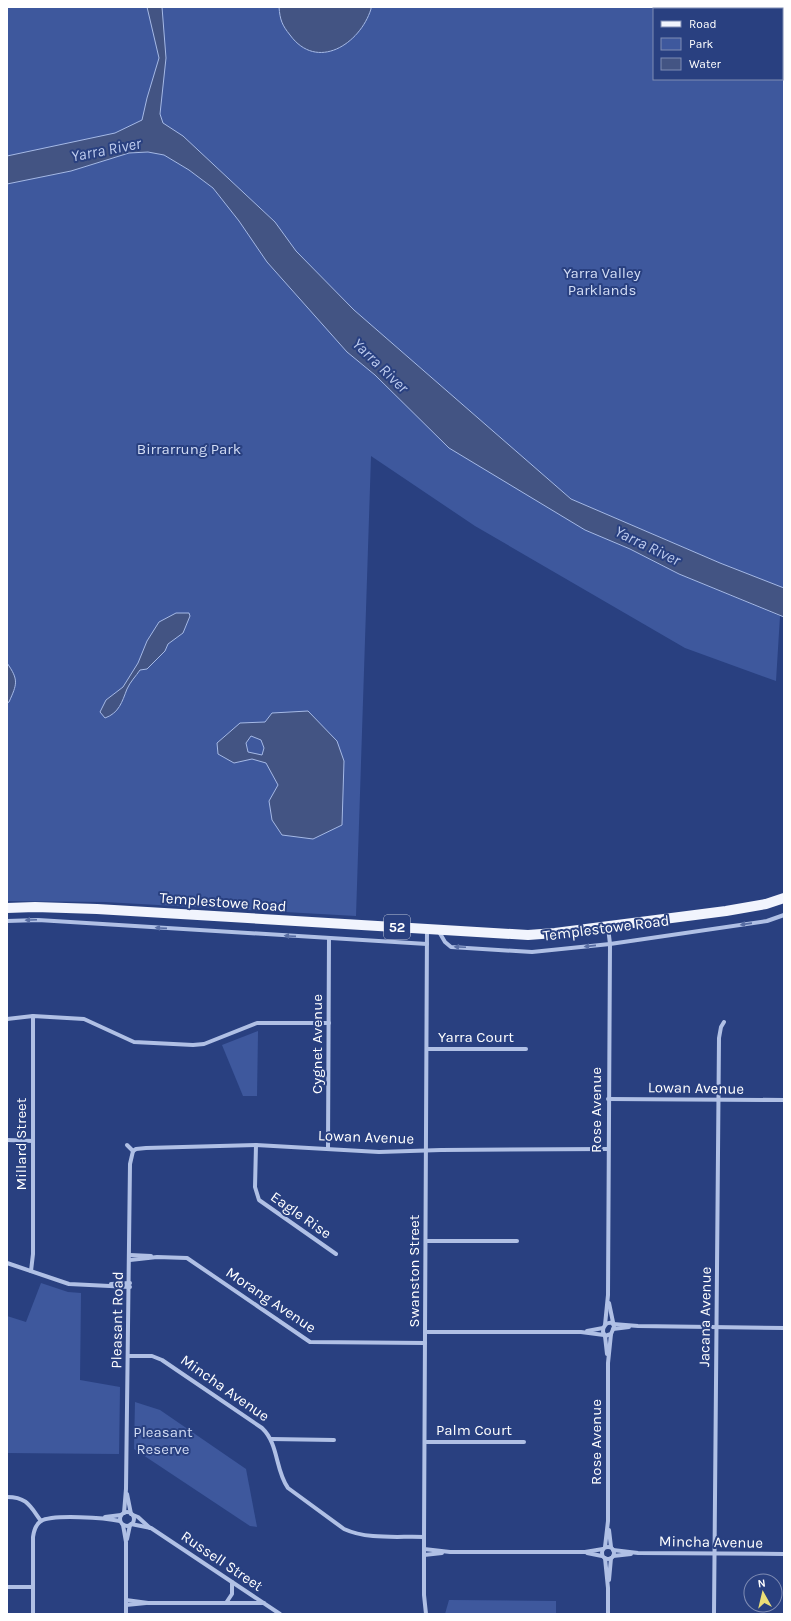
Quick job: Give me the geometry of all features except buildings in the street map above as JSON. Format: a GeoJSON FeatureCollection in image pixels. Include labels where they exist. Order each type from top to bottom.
{"type":"FeatureCollection","features":[{"type":"Feature","properties":{"kind":"main road","name":"Templestowe Road"},"geometry":{"type":"LineString","coordinates":[[7,908],[35,907],[97,909],[539,935],[732,910],[766,904],[784,898]]}},
{"type":"Feature","properties":{"kind":"street","name":"Templestowe Road"},"geometry":{"type":"LineString","coordinates":[[438,930],[445,942],[451,947],[532,952],[610,944],[767,921],[784,915]]}},
{"type":"Feature","properties":{"kind":"street","name":"Templestowe Road"},"geometry":{"type":"LineString","coordinates":[[7,921],[38,920],[427,944]]}},
{"type":"Feature","properties":{"kind":"street","name":"Rose Avenue"},"geometry":{"type":"LineString","coordinates":[[608,926],[610,944],[608,1295],[604,1326],[608,1363]]}},
{"type":"Feature","properties":{"kind":"street","name":"Swanston Street"},"geometry":{"type":"LineString","coordinates":[[426,1614],[424,1595],[424,1536],[427,929]]}},
{"type":"Feature","properties":{"kind":"street","name":"Cygnet Avenue"},"geometry":{"type":"LineString","coordinates":[[328,1149],[329,938]]}},
{"type":"Feature","properties":{"kind":"street"},"geometry":{"type":"LineString","coordinates":[[7,1018],[33,1016],[89,1020],[138,1042],[193,1045],[204,1044],[257,1023],[329,1023]]}},
{"type":"Feature","properties":{"kind":"street","name":"Millard Street"},"geometry":{"type":"LineString","coordinates":[[30,1271],[33,1254],[33,1016]]}},
{"type":"Feature","properties":{"kind":"street","name":"Jacana Avenue"},"geometry":{"type":"LineString","coordinates":[[714,1614],[719,1038],[724,1022]]}},
{"type":"Feature","properties":{"kind":"street","name":"Yarra Court"},"geometry":{"type":"LineString","coordinates":[[427,1049],[526,1049]]}},
{"type":"Feature","properties":{"kind":"street","name":"Lowan Avenue"},"geometry":{"type":"LineString","coordinates":[[608,1099],[784,1100]]}},
{"type":"Feature","properties":{"kind":"street"},"geometry":{"type":"LineString","coordinates":[[7,1140],[33,1140]]}},
{"type":"Feature","properties":{"kind":"street"},"geometry":{"type":"LineString","coordinates":[[127,1145],[133,1151]]}},
{"type":"Feature","properties":{"kind":"street","name":"Lowan Avenue"},"geometry":{"type":"LineString","coordinates":[[133,1151],[136,1149],[146,1148],[256,1145],[379,1152],[608,1149]]}},
{"type":"Feature","properties":{"kind":"street","name":"Eagle Rise"},"geometry":{"type":"LineString","coordinates":[[256,1145],[255,1187],[259,1200],[336,1254]]}},
{"type":"Feature","properties":{"kind":"street","name":"Pleasant Road"},"geometry":{"type":"LineString","coordinates":[[123,1514],[126,1489],[130,1285],[130,1164],[133,1151]]}},
{"type":"Feature","properties":{"kind":"street"},"geometry":{"type":"LineString","coordinates":[[426,1241],[517,1241]]}},
{"type":"Feature","properties":{"kind":"street","name":"Morang Avenue"},"geometry":{"type":"LineString","coordinates":[[130,1257],[182,1258],[191,1261],[310,1342],[425,1343]]}},
{"type":"Feature","properties":{"kind":"street"},"geometry":{"type":"LineString","coordinates":[[7,1264],[69,1284],[130,1285]]}},
{"type":"Feature","properties":{"kind":"street","name":"Rose Avenue"},"geometry":{"type":"LineString","coordinates":[[608,1295],[613,1323],[608,1363],[608,1521],[612,1557]]}},
{"type":"Feature","properties":{"kind":"street"},"geometry":{"type":"LineString","coordinates":[[581,1332],[604,1326],[608,1322],[638,1326],[784,1328]]}},
{"type":"Feature","properties":{"kind":"street"},"geometry":{"type":"LineString","coordinates":[[613,1329],[638,1326]]}},
{"type":"Feature","properties":{"kind":"street"},"geometry":{"type":"LineString","coordinates":[[425,1332],[581,1332],[604,1335],[611,1334]]}},
{"type":"Feature","properties":{"kind":"street","name":"Mincha Avenue"},"geometry":{"type":"LineString","coordinates":[[128,1356],[157,1357],[168,1362],[262,1428],[271,1439],[283,1480],[288,1488],[344,1528],[367,1536],[424,1536]]}},
{"type":"Feature","properties":{"kind":"street"},"geometry":{"type":"LineString","coordinates":[[271,1439],[334,1440]]}},
{"type":"Feature","properties":{"kind":"street","name":"Palm Court"},"geometry":{"type":"LineString","coordinates":[[425,1442],[524,1442]]}},
{"type":"Feature","properties":{"kind":"street","name":"Pleasant Road"},"geometry":{"type":"LineString","coordinates":[[126,1489],[132,1514]]}},
{"type":"Feature","properties":{"kind":"street"},"geometry":{"type":"LineString","coordinates":[[7,1497],[25,1500],[41,1521]]}},
{"type":"Feature","properties":{"kind":"street"},"geometry":{"type":"LineString","coordinates":[[120,1521],[123,1514]]}},
{"type":"Feature","properties":{"kind":"street"},"geometry":{"type":"LineString","coordinates":[[99,1518],[132,1514],[134,1521],[131,1525],[126,1542]]}},
{"type":"Feature","properties":{"kind":"street","name":"Russell Street"},"geometry":{"type":"LineString","coordinates":[[132,1514],[280,1614]]}},
{"type":"Feature","properties":{"kind":"street"},"geometry":{"type":"LineString","coordinates":[[33,1614],[33,1532],[41,1521],[50,1518],[99,1518],[120,1521],[123,1525],[126,1542],[126,1614]]}},
{"type":"Feature","properties":{"kind":"street","name":"Rose Avenue"},"geometry":{"type":"LineString","coordinates":[[604,1557],[608,1521]]}},
{"type":"Feature","properties":{"kind":"street"},"geometry":{"type":"LineString","coordinates":[[123,1525],[131,1525]]}},
{"type":"Feature","properties":{"kind":"street","name":"Russell Street"},"geometry":{"type":"LineString","coordinates":[[131,1525],[151,1528]]}},
{"type":"Feature","properties":{"kind":"street"},"geometry":{"type":"LineString","coordinates":[[424,1549],[450,1552],[585,1552],[604,1548]]}},
{"type":"Feature","properties":{"kind":"street","name":"Mincha Avenue"},"geometry":{"type":"LineString","coordinates":[[604,1548],[638,1553]]}},
{"type":"Feature","properties":{"kind":"street"},"geometry":{"type":"LineString","coordinates":[[424,1555],[450,1552]]}},
{"type":"Feature","properties":{"kind":"street"},"geometry":{"type":"LineString","coordinates":[[585,1552],[604,1557],[608,1588],[608,1614]]}},
{"type":"Feature","properties":{"kind":"street","name":"Mincha Avenue"},"geometry":{"type":"LineString","coordinates":[[604,1557],[638,1553],[784,1554]]}},
{"type":"Feature","properties":{"kind":"street"},"geometry":{"type":"LineString","coordinates":[[608,1588],[612,1557]]}},
{"type":"Feature","properties":{"kind":"street"},"geometry":{"type":"LineString","coordinates":[[226,1603],[232,1594],[232,1582]]}},
{"type":"Feature","properties":{"kind":"street"},"geometry":{"type":"LineString","coordinates":[[7,1587],[33,1587]]}},
{"type":"Feature","properties":{"kind":"street"},"geometry":{"type":"LineString","coordinates":[[126,1600],[148,1603],[264,1604]]}},
{"type":"Feature","properties":{"kind":"street"},"geometry":{"type":"LineString","coordinates":[[126,1606],[148,1603]]}},
{"type":"Feature","properties":{"kind":"green space","name":"Yarra Valley Parklands"},"geometry":{"type":"Polygon","coordinates":[[[7,7],[784,7],[784,588],[720,563],[571,499],[354,310],[296,251],[275,222],[183,136],[69,144],[7,156],[7,7]]]}},
{"type":"Feature","properties":{"kind":"green space","name":"Birrarrung Park"},"geometry":{"type":"Polygon","coordinates":[[[148,152],[164,155],[189,170],[213,188],[239,221],[267,262],[347,352],[375,375],[585,530],[630,549],[679,574],[780,616],[776,681],[685,648],[475,526],[371,456],[356,916],[105,902],[7,901],[7,184],[71,171],[129,153],[148,152]]]}},
{"type":"Feature","properties":{"kind":"green space"},"geometry":{"type":"Polygon","coordinates":[[[258,1031],[257,1096],[243,1096],[222,1045],[258,1031]]]}},
{"type":"Feature","properties":{"kind":"green space"},"geometry":{"type":"Polygon","coordinates":[[[41,1283],[68,1292],[81,1293],[80,1380],[120,1387],[119,1454],[7,1453],[7,1316],[26,1322],[41,1283]]]}},
{"type":"Feature","properties":{"kind":"green space","name":"Pleasant Reserve"},"geometry":{"type":"Polygon","coordinates":[[[135,1402],[160,1410],[246,1469],[257,1527],[250,1526],[134,1449],[135,1402]]]}},
{"type":"Feature","properties":{"kind":"green space"},"geometry":{"type":"Polygon","coordinates":[[[449,1600],[556,1601],[556,1614],[445,1614],[449,1600]]]}},
{"type":"Feature","properties":{"kind":"water","name":"Yarra River"},"geometry":{"type":"Polygon","coordinates":[[[147,7],[162,7],[166,58],[160,114],[163,123],[183,136],[275,222],[296,251],[354,310],[571,499],[720,563],[784,588],[784,617],[679,574],[630,549],[585,530],[449,448],[375,375],[347,352],[267,262],[239,221],[213,188],[189,170],[164,155],[148,152],[129,153],[71,171],[7,184],[7,156],[115,133],[142,120],[159,58],[147,7]]]}},
{"type":"Feature","properties":{"kind":"water"},"geometry":{"type":"Polygon","coordinates":[[[279,7],[371,7],[371,9],[358,33],[348,42],[336,49],[325,52],[312,51],[301,46],[283,25],[279,7]]]}},
{"type":"Feature","properties":{"kind":"water"},"geometry":{"type":"Polygon","coordinates":[[[176,613],[189,613],[190,616],[183,633],[168,644],[165,651],[147,669],[140,670],[128,686],[122,703],[117,710],[105,718],[100,712],[106,700],[123,687],[138,663],[147,641],[159,622],[176,613]]]}},
{"type":"Feature","properties":{"kind":"water"},"geometry":{"type":"Polygon","coordinates":[[[7,663],[14,674],[16,682],[12,696],[7,703],[7,663]]]}},
{"type":"Feature","properties":{"kind":"water"},"geometry":{"type":"Polygon","coordinates":[[[308,711],[337,741],[344,761],[342,825],[313,839],[282,835],[272,820],[269,801],[278,785],[266,763],[252,759],[234,763],[218,754],[217,743],[240,723],[265,722],[272,713],[308,711]],[[251,736],[246,743],[248,752],[262,755],[264,748],[261,740],[251,736]]]}}]}
